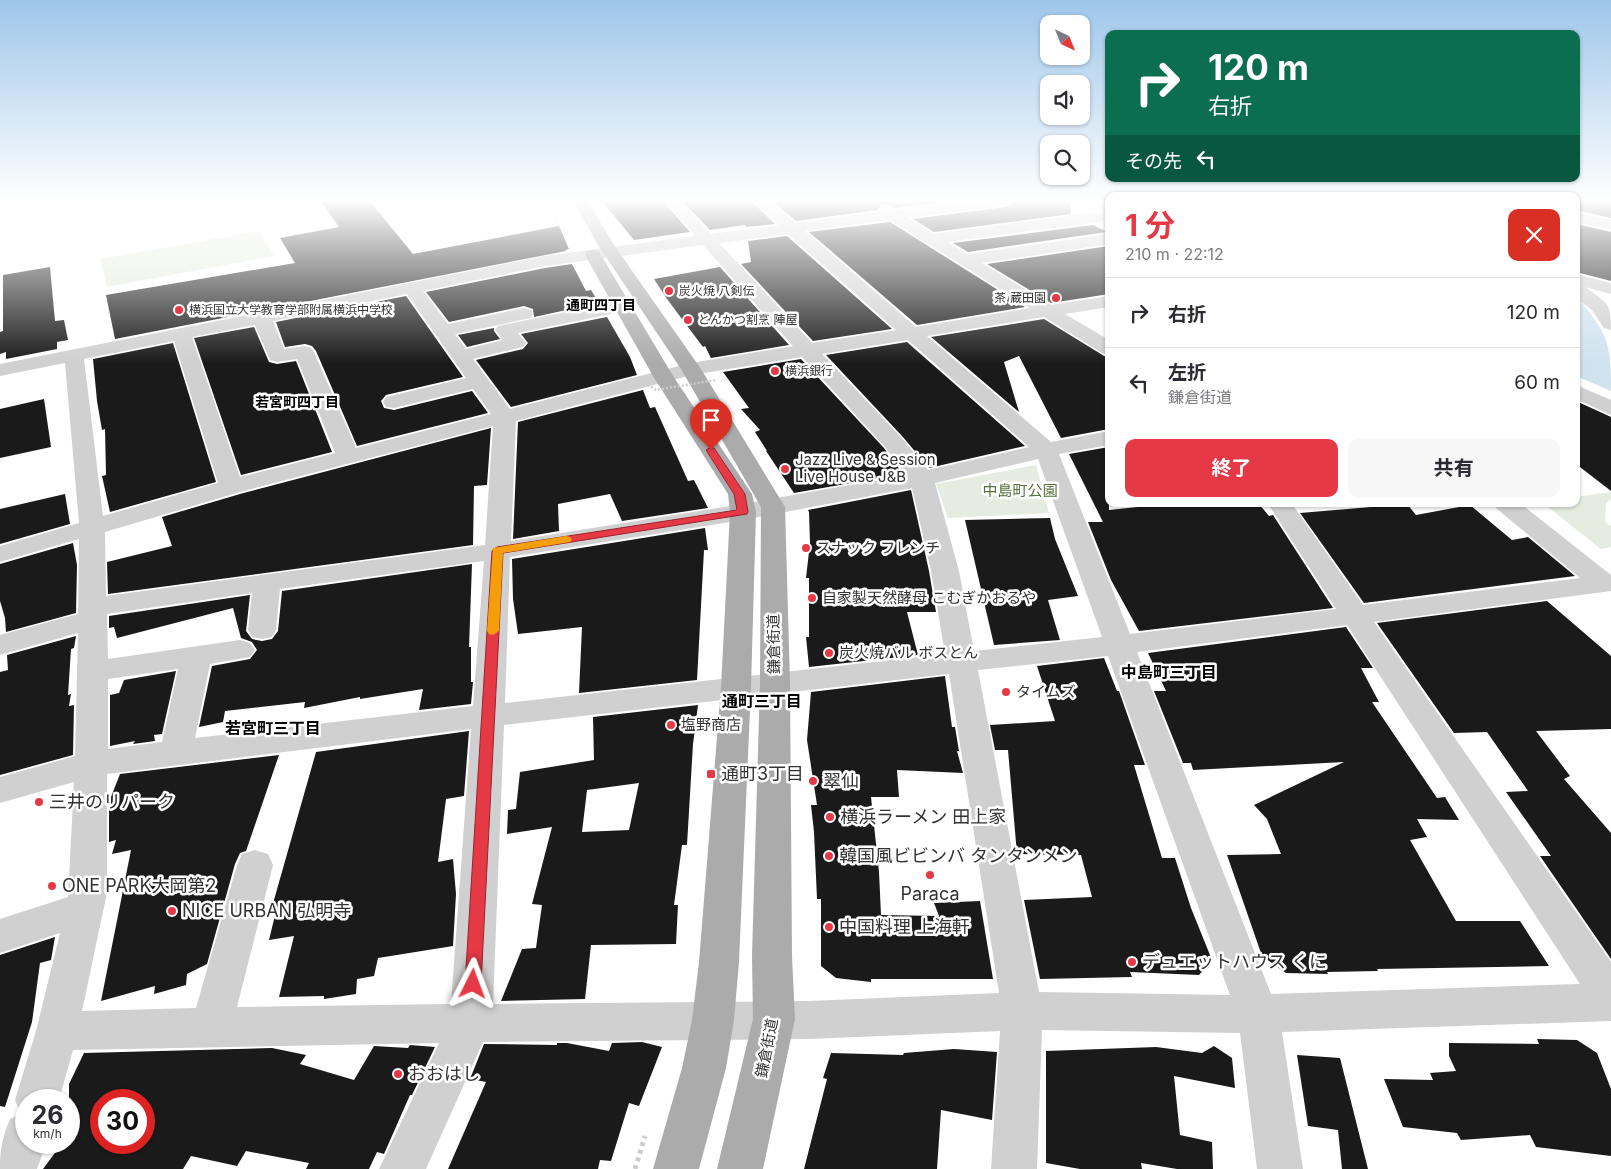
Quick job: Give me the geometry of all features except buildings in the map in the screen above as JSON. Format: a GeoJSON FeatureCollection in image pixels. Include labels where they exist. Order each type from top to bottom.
{"type":"FeatureCollection","features":[{"type":"Feature","properties":{"kind":"main road"},"geometry":{"type":"LineString","coordinates":[[593,255],[613,302],[682,379],[740,494],[743,512],[736,688],[719,962],[713,1020],[704,1068],[676,1169]]}},
{"type":"Feature","properties":{"kind":"main road"},"geometry":{"type":"LineString","coordinates":[[595,255],[773,507]]}},
{"type":"Feature","properties":{"kind":"main road","name":"鎌倉街道"},"geometry":{"type":"LineString","coordinates":[[740,1169],[774,1019],[772,956],[775,683],[773,507]]}},
{"type":"Feature","properties":{"kind":"street"},"geometry":{"type":"LineString","coordinates":[[0,370],[570,255]]}},
{"type":"Feature","properties":{"kind":"street"},"geometry":{"type":"LineString","coordinates":[[722,255],[806,349],[893,442],[922,479],[945,571],[990,818],[1022,1011],[1014,1169]]}},
{"type":"Feature","properties":{"kind":"street"},"geometry":{"type":"LineString","coordinates":[[823,255],[1046,450],[1258,1014],[1280,1169]]}},
{"type":"Feature","properties":{"kind":"street"},"geometry":{"type":"LineString","coordinates":[[956,255],[1105,347]]}},
{"type":"Feature","properties":{"kind":"street"},"geometry":{"type":"LineString","coordinates":[[965,260],[1002,255]]}},
{"type":"Feature","properties":{"kind":"street"},"geometry":{"type":"LineString","coordinates":[[1580,287],[1611,289]]}},
{"type":"Feature","properties":{"kind":"street"},"geometry":{"type":"LineString","coordinates":[[402,1169],[471,1022],[505,418],[412,288]]}},
{"type":"Feature","properties":{"kind":"street"},"geometry":{"type":"LineString","coordinates":[[1580,289],[1599,306],[1611,324]]}},
{"type":"Feature","properties":{"kind":"street"},"geometry":{"type":"LineString","coordinates":[[443,331],[613,302]]}},
{"type":"Feature","properties":{"kind":"street"},"geometry":{"type":"LineString","coordinates":[[461,356],[516,343],[506,330],[613,302]]}},
{"type":"Feature","properties":{"kind":"street"},"geometry":{"type":"LineString","coordinates":[[0,554],[231,487],[604,392],[682,379],[806,349],[914,334],[1105,302]]}},
{"type":"Feature","properties":{"kind":"street"},"geometry":{"type":"LineString","coordinates":[[262,318],[277,356],[304,352],[348,458]]}},
{"type":"Feature","properties":{"kind":"street"},"geometry":{"type":"LineString","coordinates":[[181,334],[231,487]]}},
{"type":"Feature","properties":{"kind":"street"},"geometry":{"type":"LineString","coordinates":[[40,1089],[57,1031],[88,893],[93,672],[92,527],[74,356]]}},
{"type":"Feature","properties":{"kind":"street"},"geometry":{"type":"LineString","coordinates":[[394,402],[479,381]]}},
{"type":"Feature","properties":{"kind":"street"},"geometry":{"type":"LineString","coordinates":[[1580,393],[1611,408]]}},
{"type":"Feature","properties":{"kind":"street"},"geometry":{"type":"LineString","coordinates":[[0,645],[92,613],[267,582],[497,551],[773,507],[922,479],[1046,450],[1105,439]]}},
{"type":"Feature","properties":{"kind":"street"},"geometry":{"type":"LineString","coordinates":[[1282,507],[1611,996]]}},
{"type":"Feature","properties":{"kind":"street"},"geometry":{"type":"LineString","coordinates":[[1510,507],[1608,584]]}},
{"type":"Feature","properties":{"kind":"street"},"geometry":{"type":"LineString","coordinates":[[262,630],[267,582]]}},
{"type":"Feature","properties":{"kind":"street"},"geometry":{"type":"LineString","coordinates":[[0,790],[91,764],[176,752],[1120,645],[1608,584]]}},
{"type":"Feature","properties":{"kind":"street"},"geometry":{"type":"LineString","coordinates":[[93,672],[240,650]]}},
{"type":"Feature","properties":{"kind":"street"},"geometry":{"type":"LineString","coordinates":[[176,752],[196,657]]}},
{"type":"Feature","properties":{"kind":"street"},"geometry":{"type":"LineString","coordinates":[[211,1028],[255,865]]}},
{"type":"Feature","properties":{"kind":"street"},"geometry":{"type":"LineString","coordinates":[[0,936],[85,908]]}},
{"type":"Feature","properties":{"kind":"street"},"geometry":{"type":"LineString","coordinates":[[57,1031],[471,1022],[809,1020],[1022,1011],[1258,1014],[1611,1002]]}},
{"type":"Feature","properties":{"kind":"street"},"geometry":{"type":"LineString","coordinates":[[13,1169],[21,1154]]}},
{"type":"Feature","properties":{"kind":"path"},"geometry":{"type":"LineString","coordinates":[[604,392],[642,385],[652,386],[682,379]]}},
{"type":"Feature","properties":{"kind":"green space"},"geometry":{"type":"Polygon","coordinates":[[[125,255],[274,256],[107,287],[100,259],[125,255]]]}},
{"type":"Feature","properties":{"kind":"green space","name":"中島町公園"},"geometry":{"type":"Polygon","coordinates":[[[1036,465],[1049,513],[948,518],[936,484],[1036,465]]]}},
{"type":"Feature","properties":{"kind":"green space"},"geometry":{"type":"Polygon","coordinates":[[[1611,492],[1611,499],[1606,503],[1605,522],[1611,526],[1611,547],[1601,549],[1548,507],[1580,507],[1580,496],[1611,492]]]}},
{"type":"Feature","properties":{"kind":"water"},"geometry":{"type":"Polygon","coordinates":[[[1580,301],[1595,320],[1605,339],[1610,361],[1611,391],[1580,378],[1580,301]]]}},
{"type":"Feature","properties":{"kind":"slow traffic"},"geometry":{"type":"LineString","coordinates":[[493,631],[497,551],[566,540]]}},
{"type":"Feature","properties":{"kind":"place","name":"炭火焼 八剣伝"},"geometry":{"type":"Point","coordinates":[669,291]}},
{"type":"Feature","properties":{"kind":"place","name":"茶 蔵田園"},"geometry":{"type":"Point","coordinates":[1056,298]}},
{"type":"Feature","properties":{"kind":"place","name":"横浜国立大学教育学部附属横浜中学校"},"geometry":{"type":"Point","coordinates":[179,310]}},
{"type":"Feature","properties":{"kind":"place","name":"とんかつ割烹 陣屋"},"geometry":{"type":"Point","coordinates":[688,320]}},
{"type":"Feature","properties":{"kind":"place","name":"横浜銀行"},"geometry":{"type":"Point","coordinates":[775,371]}},
{"type":"Feature","properties":{"kind":"place","name":"Jazz Live & Session Live House J&B"},"geometry":{"type":"Point","coordinates":[785,469]}},
{"type":"Feature","properties":{"kind":"place","name":"スナック フレンチ"},"geometry":{"type":"Point","coordinates":[806,548]}},
{"type":"Feature","properties":{"kind":"place","name":"自家製天然酵母 こむぎかおるや"},"geometry":{"type":"Point","coordinates":[812,598]}},
{"type":"Feature","properties":{"kind":"place","name":"炭火焼バル ボスとん"},"geometry":{"type":"Point","coordinates":[829,653]}},
{"type":"Feature","properties":{"kind":"place","name":"タイムズ"},"geometry":{"type":"Point","coordinates":[1006,692]}},
{"type":"Feature","properties":{"kind":"place","name":"塩野商店"},"geometry":{"type":"Point","coordinates":[671,725]}},
{"type":"Feature","properties":{"kind":"place","name":"通町3丁目"},"geometry":{"type":"Point","coordinates":[711,774]}},
{"type":"Feature","properties":{"kind":"place","name":"翠仙"},"geometry":{"type":"Point","coordinates":[813,781]}},
{"type":"Feature","properties":{"kind":"place","name":"三井のリパーク"},"geometry":{"type":"Point","coordinates":[39,802]}},
{"type":"Feature","properties":{"kind":"place","name":"横浜ラーメン 田上家"},"geometry":{"type":"Point","coordinates":[830,817]}},
{"type":"Feature","properties":{"kind":"place","name":"韓国風ビビンバ タンタンメン"},"geometry":{"type":"Point","coordinates":[829,856]}},
{"type":"Feature","properties":{"kind":"place","name":"Paraca"},"geometry":{"type":"Point","coordinates":[930,875]}},
{"type":"Feature","properties":{"kind":"place","name":"ONE PARK大岡第2"},"geometry":{"type":"Point","coordinates":[52,886]}},
{"type":"Feature","properties":{"kind":"place","name":"NICE URBAN 弘明寺"},"geometry":{"type":"Point","coordinates":[172,911]}},
{"type":"Feature","properties":{"kind":"place","name":"中国料理 上海軒"},"geometry":{"type":"Point","coordinates":[829,927]}},
{"type":"Feature","properties":{"kind":"place","name":"デュエットハウス くに"},"geometry":{"type":"Point","coordinates":[1132,962]}},
{"type":"Feature","properties":{"kind":"place","name":"おおはし"},"geometry":{"type":"Point","coordinates":[398,1074]}},
{"type":"Feature","properties":{"kind":"district","name":"通町四丁目"},"geometry":{"type":"Point","coordinates":[601,305]}},
{"type":"Feature","properties":{"kind":"district","name":"若宮町四丁目"},"geometry":{"type":"Point","coordinates":[297,402]}},
{"type":"Feature","properties":{"kind":"district","name":"中島町三丁目"},"geometry":{"type":"Point","coordinates":[1169,672]}},
{"type":"Feature","properties":{"kind":"district","name":"通町三丁目"},"geometry":{"type":"Point","coordinates":[762,701]}},
{"type":"Feature","properties":{"kind":"district","name":"若宮町三丁目"},"geometry":{"type":"Point","coordinates":[273,728]}},
{"type":"Feature","properties":{"kind":"route"},"geometry":{"type":"LineString","coordinates":[[473,984],[497,551],[743,512],[740,494],[711,450]]}}]}
